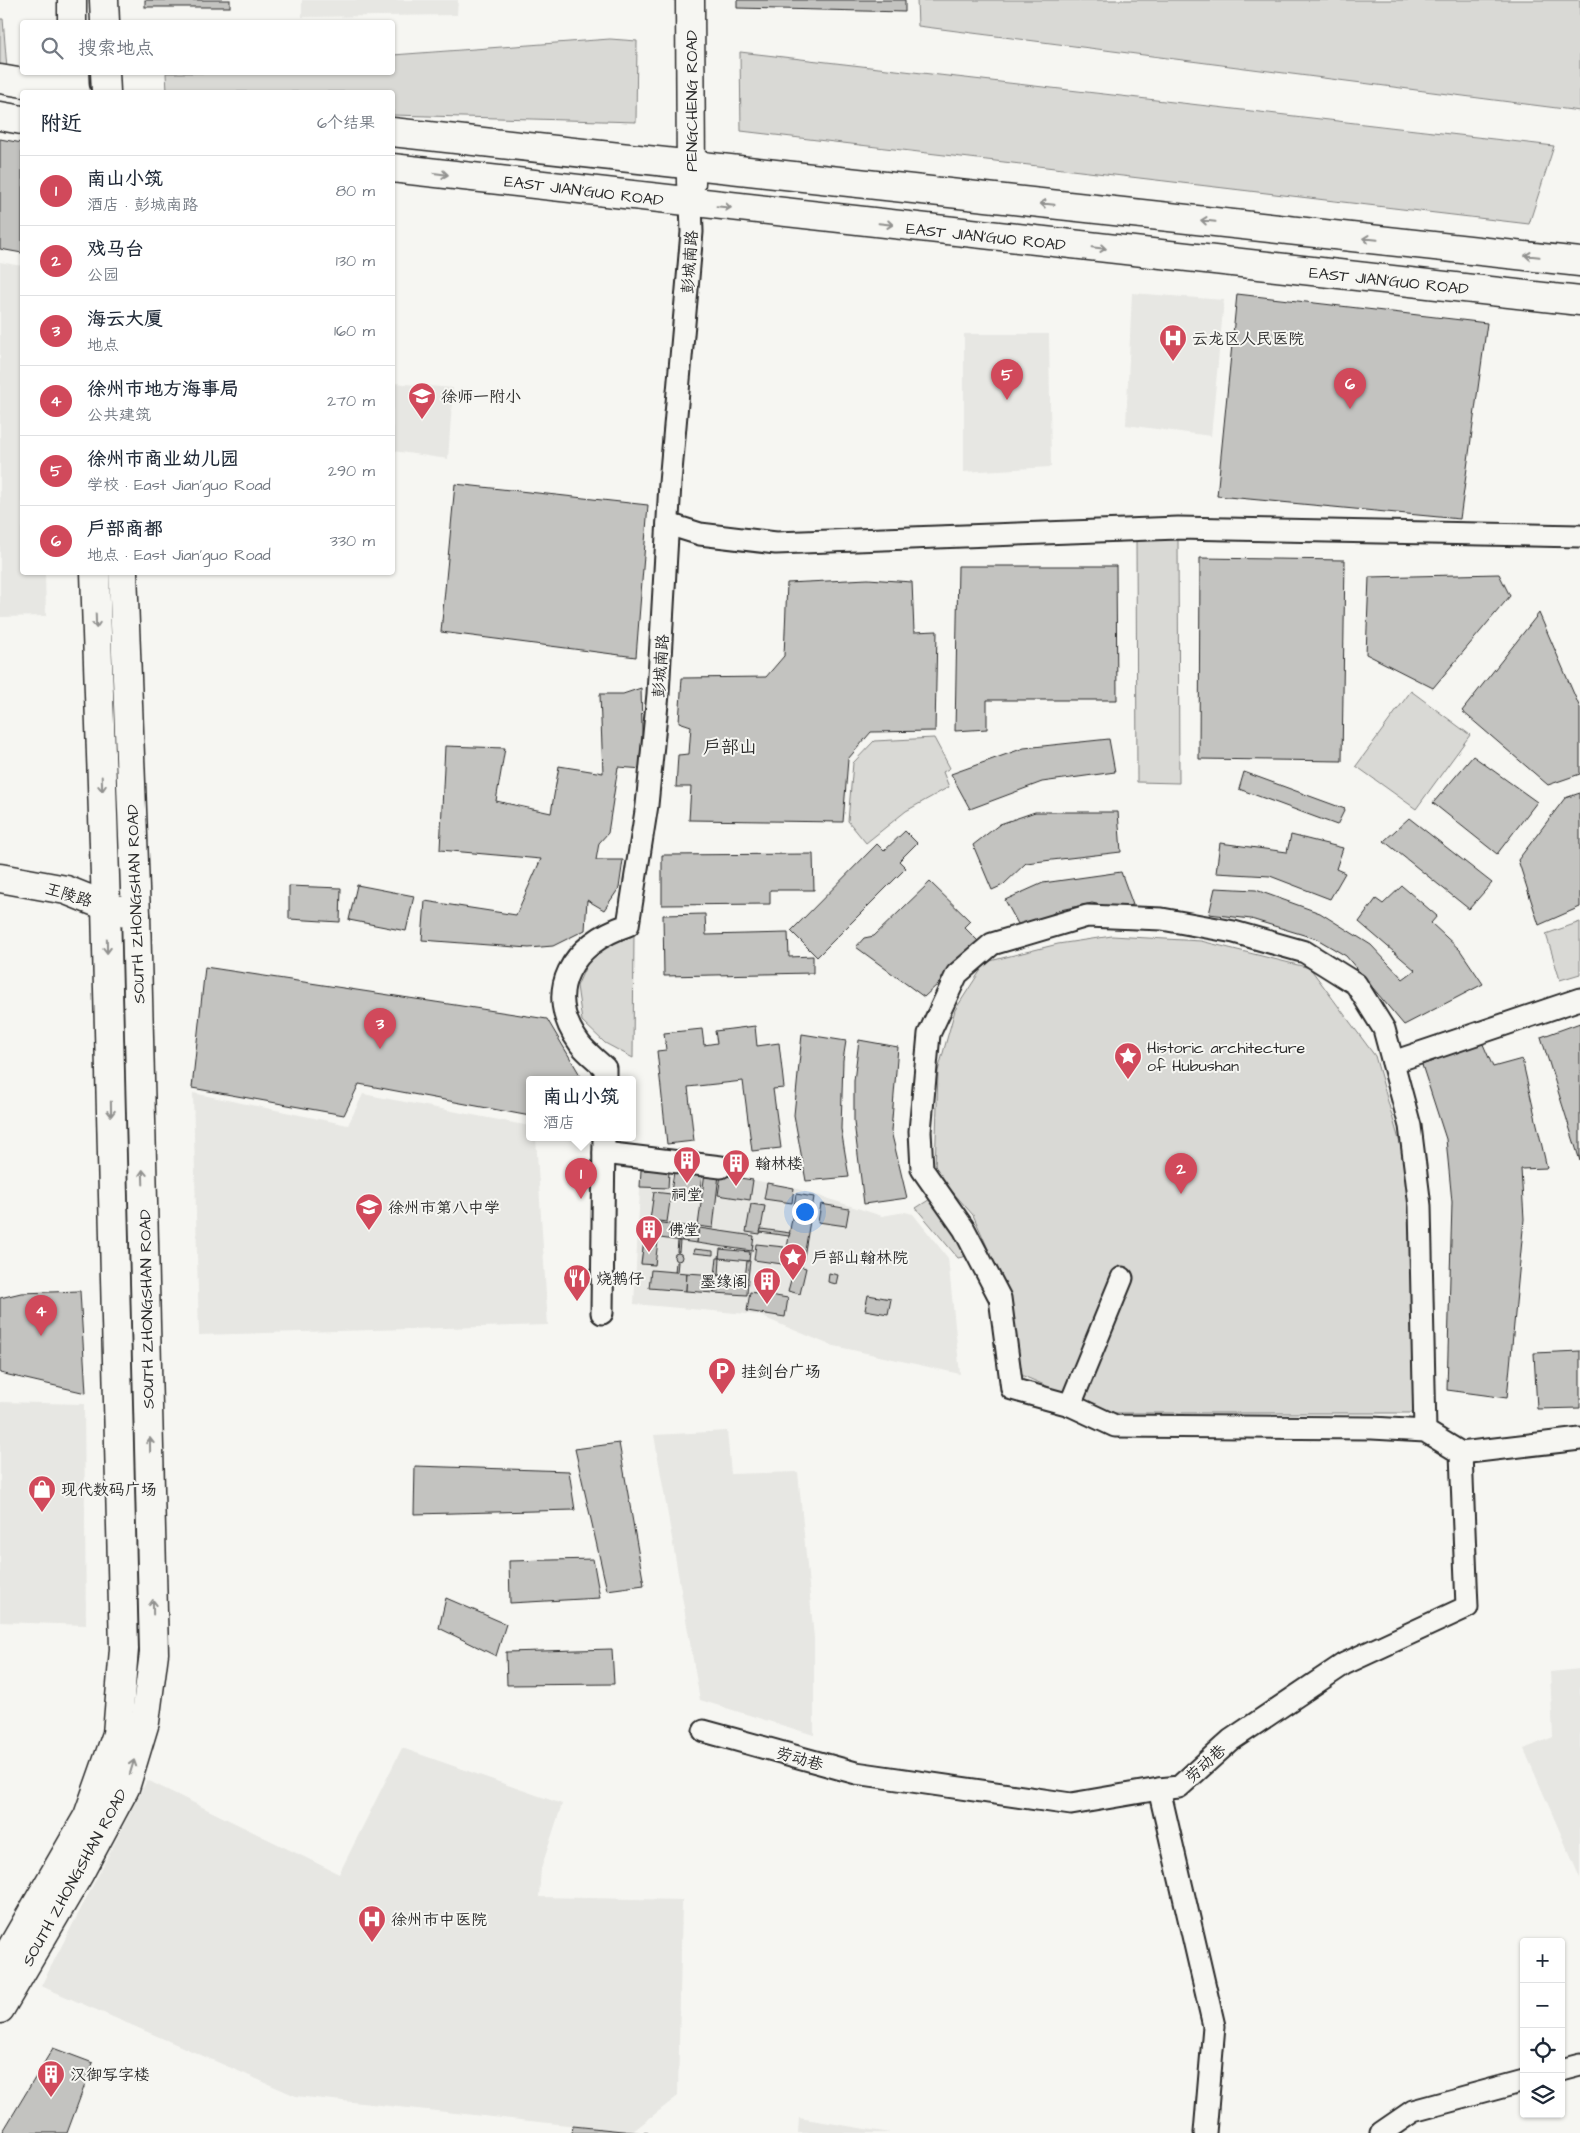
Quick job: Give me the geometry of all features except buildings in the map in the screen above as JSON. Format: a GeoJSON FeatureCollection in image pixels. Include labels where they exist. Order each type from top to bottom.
{"type":"FeatureCollection","features":[{"type":"Feature","properties":{"kind":"main road"},"geometry":{"type":"LineString","coordinates":[[72,0],[72,20]]}},
{"type":"Feature","properties":{"kind":"main road"},"geometry":{"type":"LineString","coordinates":[[104,0],[104,20]]}},
{"type":"Feature","properties":{"kind":"main road","name":"PENGCHENG ROAD"},"geometry":{"type":"LineString","coordinates":[[690,0],[691,203]]}},
{"type":"Feature","properties":{"kind":"main road"},"geometry":{"type":"LineString","coordinates":[[74,75],[75,90]]}},
{"type":"Feature","properties":{"kind":"main road"},"geometry":{"type":"LineString","coordinates":[[106,75],[106,90]]}},
{"type":"Feature","properties":{"kind":"main road"},"geometry":{"type":"LineString","coordinates":[[0,79],[63,90]]}},
{"type":"Feature","properties":{"kind":"main road"},"geometry":{"type":"LineString","coordinates":[[0,116],[20,120]]}},
{"type":"Feature","properties":{"kind":"main road"},"geometry":{"type":"LineString","coordinates":[[395,132],[1580,262]]}},
{"type":"Feature","properties":{"kind":"main road","name":"EAST JIAN'GUO ROAD"},"geometry":{"type":"LineString","coordinates":[[395,168],[691,203],[1580,301]]}},
{"type":"Feature","properties":{"kind":"main road","name":"SOUTH ZHONGSHAN ROAD"},"geometry":{"type":"LineString","coordinates":[[0,1968],[88,1816],[117,1734],[124,1649],[106,906],[95,575]]}},
{"type":"Feature","properties":{"kind":"main road","name":"SOUTH ZHONGSHAN ROAD"},"geometry":{"type":"LineString","coordinates":[[0,2010],[79,1874],[125,1788],[147,1712],[154,1643],[136,915],[123,575]]}},
{"type":"Feature","properties":{"kind":"main road","name":"王陵路"},"geometry":{"type":"LineString","coordinates":[[0,878],[66,890],[106,906],[136,915]]}},
{"type":"Feature","properties":{"kind":"street","name":"彭城南路"},"geometry":{"type":"LineString","coordinates":[[605,1076],[605,1068],[580,1044],[565,1012],[562,992],[568,971],[588,945],[610,931],[628,925],[647,805],[692,232],[691,203]]}},
{"type":"Feature","properties":{"kind":"street"},"geometry":{"type":"LineString","coordinates":[[668,524],[700,534],[776,543],[1178,528],[1580,536]]}},
{"type":"Feature","properties":{"kind":"street"},"geometry":{"type":"LineString","coordinates":[[1425,1431],[1420,1206],[1410,1126],[1384,1029],[1356,984],[1306,952],[1234,932],[1162,919],[1087,916],[992,944],[957,974],[929,1034],[920,1131],[922,1169],[964,1229],[1000,1298],[1012,1389],[1070,1405],[1115,1426],[1372,1428],[1425,1431],[1461,1453],[1580,1439]]}},
{"type":"Feature","properties":{"kind":"street"},"geometry":{"type":"LineString","coordinates":[[1393,1062],[1580,999]]}},
{"type":"Feature","properties":{"kind":"street"},"geometry":{"type":"LineString","coordinates":[[602,1313],[604,1145],[720,1167]]}},
{"type":"Feature","properties":{"kind":"street"},"geometry":{"type":"LineString","coordinates":[[1070,1405],[1122,1278]]}},
{"type":"Feature","properties":{"kind":"street","name":"劳动巷"},"geometry":{"type":"LineString","coordinates":[[704,1730],[856,1774],[1071,1804],[1179,1787],[1231,1740],[1344,1664],[1467,1606],[1461,1453]]}},
{"type":"Feature","properties":{"kind":"street"},"geometry":{"type":"LineString","coordinates":[[1159,1789],[1214,2026],[1205,2133]]}},
{"type":"Feature","properties":{"kind":"street"},"geometry":{"type":"LineString","coordinates":[[1565,2069],[1580,2065]]}},
{"type":"Feature","properties":{"kind":"street"},"geometry":{"type":"LineString","coordinates":[[1381,2133],[1413,2111],[1520,2082]]}},
{"type":"Feature","properties":{"kind":"shaded area"},"geometry":{"type":"Polygon","coordinates":[[[302,0],[458,0],[457,15],[302,17],[302,0]]]}},
{"type":"Feature","properties":{"kind":"shaded area"},"geometry":{"type":"Polygon","coordinates":[[[917,0],[1580,0],[1580,111],[918,26],[917,0]]]}},
{"type":"Feature","properties":{"kind":"shaded area"},"geometry":{"type":"Polygon","coordinates":[[[0,19],[3,19],[7,69],[0,67],[0,19]]]}},
{"type":"Feature","properties":{"kind":"shaded area"},"geometry":{"type":"Polygon","coordinates":[[[610,39],[637,41],[636,122],[395,115],[395,90],[167,90],[166,75],[395,75],[395,55],[610,39]]]}},
{"type":"Feature","properties":{"kind":"shaded area"},"geometry":{"type":"Polygon","coordinates":[[[740,52],[1554,146],[1529,224],[741,131],[740,52]]]}},
{"type":"Feature","properties":{"kind":"shaded area"},"geometry":{"type":"Polygon","coordinates":[[[0,262],[20,266],[20,575],[45,575],[46,616],[0,617],[0,262]]]}},
{"type":"Feature","properties":{"kind":"shaded area","name":"云龙区人民医院"},"geometry":{"type":"Polygon","coordinates":[[[1132,293],[1224,300],[1211,436],[1126,425],[1132,293]]]}},
{"type":"Feature","properties":{"kind":"shaded area"},"geometry":{"type":"Polygon","coordinates":[[[964,334],[1049,334],[1051,467],[964,472],[964,334]]]}},
{"type":"Feature","properties":{"kind":"shaded area","name":"徐师一附小"},"geometry":{"type":"Polygon","coordinates":[[[395,383],[453,388],[448,459],[395,451],[395,383]]]}},
{"type":"Feature","properties":{"kind":"shaded area"},"geometry":{"type":"Polygon","coordinates":[[[1136,536],[1178,537],[1179,783],[1137,782],[1136,536]]]}},
{"type":"Feature","properties":{"kind":"shaded area"},"geometry":{"type":"Polygon","coordinates":[[[1411,691],[1470,735],[1416,809],[1356,766],[1411,691]]]}},
{"type":"Feature","properties":{"kind":"shaded area"},"geometry":{"type":"Polygon","coordinates":[[[934,738],[950,768],[943,772],[949,787],[906,811],[866,843],[848,821],[853,763],[874,741],[934,738]]]}},
{"type":"Feature","properties":{"kind":"shaded area"},"geometry":{"type":"Polygon","coordinates":[[[1580,922],[1580,974],[1560,980],[1546,934],[1580,922]]]}},
{"type":"Feature","properties":{"kind":"shaded area"},"geometry":{"type":"Polygon","coordinates":[[[634,932],[633,1058],[605,1043],[582,1021],[577,986],[592,953],[634,932]]]}},
{"type":"Feature","properties":{"kind":"shaded area"},"geometry":{"type":"Polygon","coordinates":[[[1112,936],[1201,941],[1310,968],[1375,1056],[1405,1161],[1415,1247],[1418,1413],[1110,1413],[1014,1372],[1010,1298],[973,1215],[935,1172],[938,1071],[955,1010],[986,962],[1058,944],[1112,936]]]}},
{"type":"Feature","properties":{"kind":"shaded area","name":"徐州市第八中学"},"geometry":{"type":"Polygon","coordinates":[[[193,1093],[348,1125],[363,1094],[526,1125],[526,1141],[536,1141],[548,1325],[199,1335],[193,1093]]]}},
{"type":"Feature","properties":{"kind":"shaded area","name":"户部山翰林院"},"geometry":{"type":"Polygon","coordinates":[[[641,1170],[705,1172],[794,1188],[882,1216],[905,1212],[913,1214],[948,1258],[960,1374],[830,1345],[758,1315],[634,1304],[641,1170]]]}},
{"type":"Feature","properties":{"kind":"shaded area"},"geometry":{"type":"Polygon","coordinates":[[[935,1196],[972,1255],[958,1258],[916,1208],[935,1196]]]}},
{"type":"Feature","properties":{"kind":"shaded area","name":"现代数码广场"},"geometry":{"type":"Polygon","coordinates":[[[0,1402],[84,1404],[86,1625],[0,1622],[0,1402]]]}},
{"type":"Feature","properties":{"kind":"shaded area"},"geometry":{"type":"Polygon","coordinates":[[[727,1431],[731,1474],[798,1472],[814,1638],[814,1735],[700,1700],[654,1435],[727,1431]]]}},
{"type":"Feature","properties":{"kind":"shaded area"},"geometry":{"type":"Polygon","coordinates":[[[1580,1669],[1580,1878],[1524,1749],[1553,1737],[1550,1672],[1580,1669]]]}},
{"type":"Feature","properties":{"kind":"shaded area","name":"徐州市中医院"},"geometry":{"type":"Polygon","coordinates":[[[402,1748],[562,1804],[541,1869],[539,1897],[682,1900],[678,2096],[632,2132],[296,2096],[41,1986],[147,1780],[339,1874],[402,1748]]]}},
{"type":"Feature","properties":{"kind":"shaded area"},"geometry":{"type":"Polygon","coordinates":[[[799,2118],[890,2133],[798,2133],[799,2118]]]}},
{"type":"Feature","properties":{"kind":"place","name":"云龙区人民医院"},"geometry":{"type":"Point","coordinates":[1173,362]}},
{"type":"Feature","properties":{"kind":"place","name":"徐州市商业幼儿园"},"geometry":{"type":"Point","coordinates":[1007,400]}},
{"type":"Feature","properties":{"kind":"place","name":"户部商都"},"geometry":{"type":"Point","coordinates":[1350,409]}},
{"type":"Feature","properties":{"kind":"place","name":"徐师一附小"},"geometry":{"type":"Point","coordinates":[422,420]}},
{"type":"Feature","properties":{"kind":"place","name":"海云大厦"},"geometry":{"type":"Point","coordinates":[380,1049]}},
{"type":"Feature","properties":{"kind":"place","name":"Historic architecture of Hubushan"},"geometry":{"type":"Point","coordinates":[1128,1080]}},
{"type":"Feature","properties":{"kind":"place","name":"祠堂"},"geometry":{"type":"Point","coordinates":[687,1184]}},
{"type":"Feature","properties":{"kind":"place","name":"翰林楼"},"geometry":{"type":"Point","coordinates":[736,1187]}},
{"type":"Feature","properties":{"kind":"place","name":"戏马台"},"geometry":{"type":"Point","coordinates":[1181,1194]}},
{"type":"Feature","properties":{"kind":"place","name":"南山小筑"},"geometry":{"type":"Point","coordinates":[581,1199]}},
{"type":"Feature","properties":{"kind":"place","name":"徐州市第八中学"},"geometry":{"type":"Point","coordinates":[369,1231]}},
{"type":"Feature","properties":{"kind":"place","name":"佛堂"},"geometry":{"type":"Point","coordinates":[649,1253]}},
{"type":"Feature","properties":{"kind":"place","name":"户部山翰林院"},"geometry":{"type":"Point","coordinates":[793,1281]}},
{"type":"Feature","properties":{"kind":"place","name":"烧鹅仔"},"geometry":{"type":"Point","coordinates":[577,1302]}},
{"type":"Feature","properties":{"kind":"place","name":"墨缘阁"},"geometry":{"type":"Point","coordinates":[767,1305]}},
{"type":"Feature","properties":{"kind":"place","name":"徐州市地方海事局"},"geometry":{"type":"Point","coordinates":[41,1336]}},
{"type":"Feature","properties":{"kind":"place","name":"挂剑台广场"},"geometry":{"type":"Point","coordinates":[722,1395]}},
{"type":"Feature","properties":{"kind":"place","name":"现代数码广场"},"geometry":{"type":"Point","coordinates":[42,1513]}},
{"type":"Feature","properties":{"kind":"place","name":"徐州市中医院"},"geometry":{"type":"Point","coordinates":[372,1943]}},
{"type":"Feature","properties":{"kind":"place","name":"汉御写字楼"},"geometry":{"type":"Point","coordinates":[51,2098]}},
{"type":"Feature","properties":{"kind":"district","name":"户部山"},"geometry":{"type":"Point","coordinates":[730,747]}}]}
